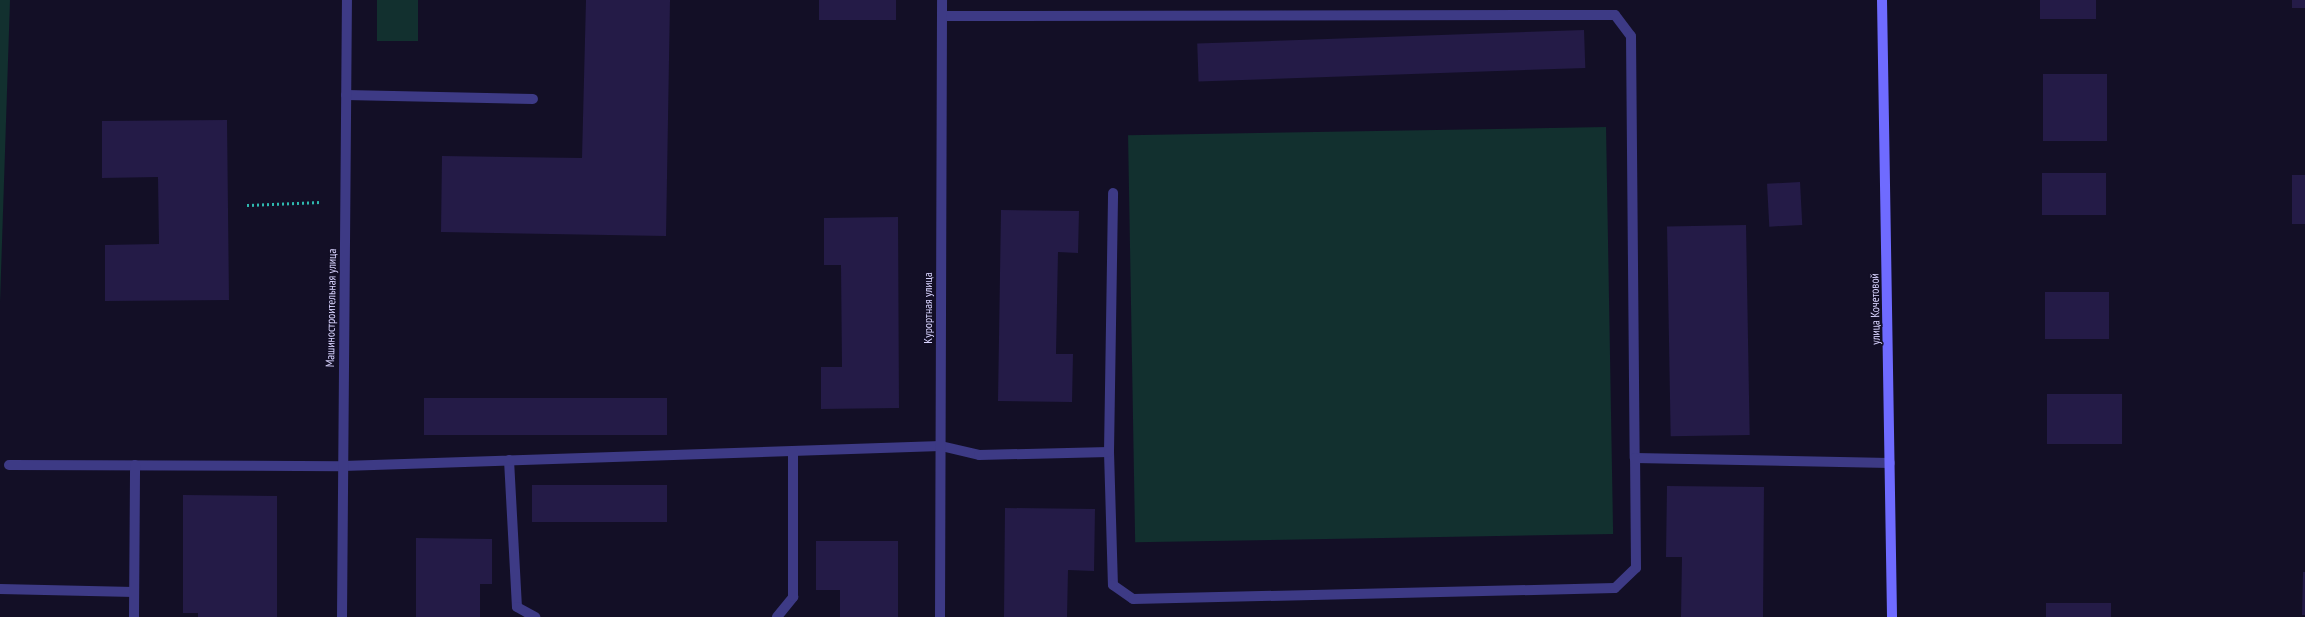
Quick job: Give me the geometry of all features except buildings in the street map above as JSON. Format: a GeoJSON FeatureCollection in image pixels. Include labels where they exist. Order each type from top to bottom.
{"type":"FeatureCollection","features":[{"type":"Feature","properties":{"kind":"main road","name":"улица Кочетовой"},"geometry":{"type":"LineString","coordinates":[[1882,0],[1892,617]]}},
{"type":"Feature","properties":{"kind":"street","name":"Машиностроительная улица"},"geometry":{"type":"LineString","coordinates":[[342,617],[347,0]]}},
{"type":"Feature","properties":{"kind":"street","name":"Курортная улица"},"geometry":{"type":"LineString","coordinates":[[940,617],[942,0]]}},
{"type":"Feature","properties":{"kind":"street"},"geometry":{"type":"LineString","coordinates":[[942,16],[1615,15],[1631,36],[1636,568],[1615,588],[1133,599],[1112,585],[1109,452],[1113,193]]}},
{"type":"Feature","properties":{"kind":"street"},"geometry":{"type":"LineString","coordinates":[[346,95],[533,99]]}},
{"type":"Feature","properties":{"kind":"street"},"geometry":{"type":"LineString","coordinates":[[9,465],[343,466],[941,446],[979,455],[1109,452]]}},
{"type":"Feature","properties":{"kind":"street"},"geometry":{"type":"LineString","coordinates":[[777,617],[793,597],[793,451]]}},
{"type":"Feature","properties":{"kind":"street"},"geometry":{"type":"LineString","coordinates":[[1635,458],[1890,463]]}},
{"type":"Feature","properties":{"kind":"street"},"geometry":{"type":"LineString","coordinates":[[509,460],[518,607],[535,617]]}},
{"type":"Feature","properties":{"kind":"street"},"geometry":{"type":"LineString","coordinates":[[134,617],[135,465]]}},
{"type":"Feature","properties":{"kind":"street"},"geometry":{"type":"LineString","coordinates":[[0,590],[134,592]]}},
{"type":"Feature","properties":{"kind":"path"},"geometry":{"type":"LineString","coordinates":[[247,204],[328,201]]}},
{"type":"Feature","properties":{"kind":"green space"},"geometry":{"type":"Polygon","coordinates":[[[0,0],[10,0],[0,303],[0,0]]]}},
{"type":"Feature","properties":{"kind":"green space"},"geometry":{"type":"Polygon","coordinates":[[[377,0],[418,0],[418,41],[377,41],[377,0]]]}},
{"type":"Feature","properties":{"kind":"green space"},"geometry":{"type":"Polygon","coordinates":[[[1606,127],[1613,534],[1135,542],[1128,135],[1606,127]]]}}]}
